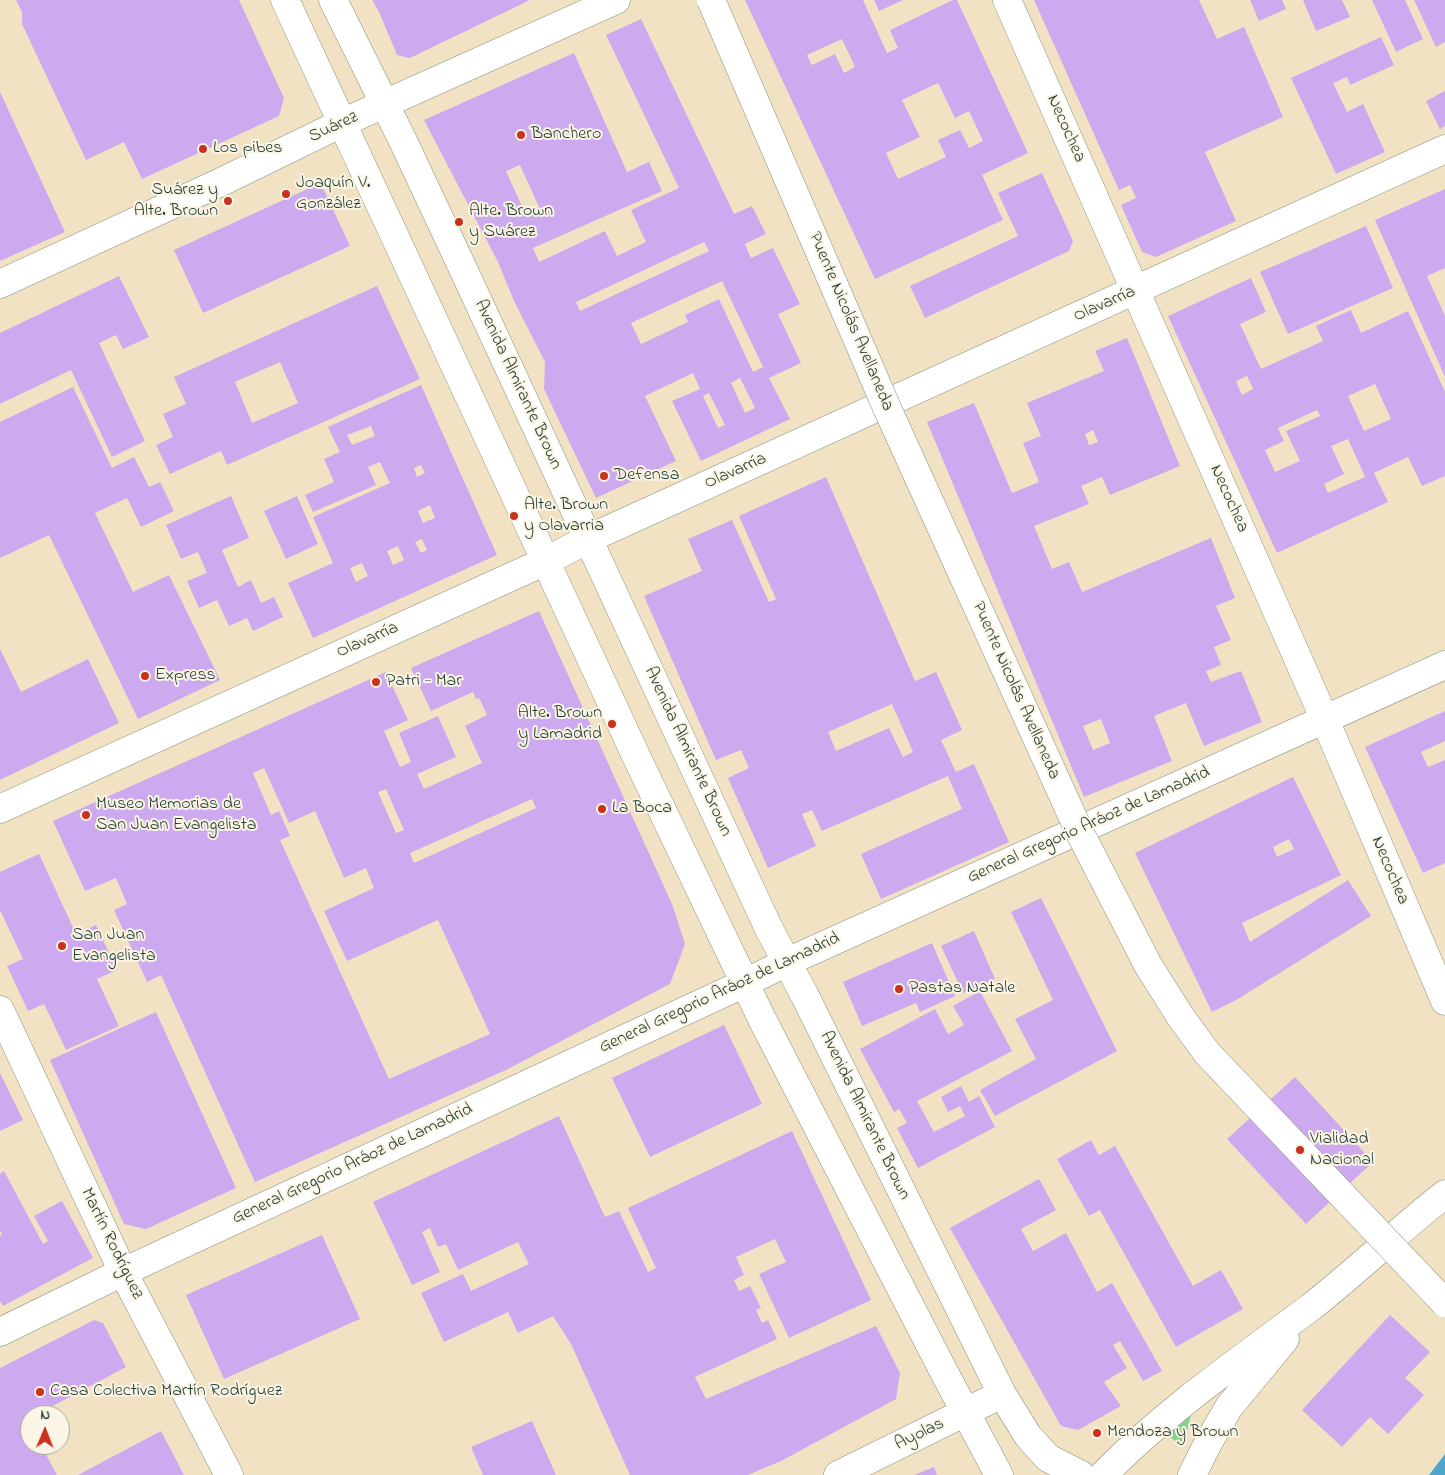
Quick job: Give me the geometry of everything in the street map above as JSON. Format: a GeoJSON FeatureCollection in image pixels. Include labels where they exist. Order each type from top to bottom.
{"type":"FeatureCollection","features":[{"type":"Feature","properties":{"kind":"street"},"geometry":{"type":"LineString","coordinates":[[285,0],[638,760],[745,983],[844,1179],[999,1475]]}},
{"type":"Feature","properties":{"kind":"street","name":"Avenida Almirante Brown"},"geometry":{"type":"LineString","coordinates":[[333,0],[465,272],[770,929],[1002,1394],[1028,1436],[1048,1458],[1095,1475]]}},
{"type":"Feature","properties":{"kind":"street","name":"Suárez"},"geometry":{"type":"LineString","coordinates":[[0,284],[220,183],[342,123],[616,0]]}},
{"type":"Feature","properties":{"kind":"street","name":"Puente Nicolás Avellaneda"},"geometry":{"type":"LineString","coordinates":[[711,0],[887,408],[989,634],[1080,833],[1148,965],[1180,1016],[1207,1053],[1445,1303]]}},
{"type":"Feature","properties":{"kind":"street","name":"Necochea"},"geometry":{"type":"LineString","coordinates":[[1007,0],[1136,290],[1445,1001]]}},
{"type":"Feature","properties":{"kind":"street","name":"Olavarría"},"geometry":{"type":"LineString","coordinates":[[0,809],[1445,149]]}},
{"type":"Feature","properties":{"kind":"street","name":"General Gregorio Aráoz de Lamadrid"},"geometry":{"type":"LineString","coordinates":[[0,1332],[123,1272],[787,962],[1445,666]]}},
{"type":"Feature","properties":{"kind":"street","name":"Martín Rodríguez"},"geometry":{"type":"LineString","coordinates":[[0,1010],[123,1272],[229,1475]]}},
{"type":"Feature","properties":{"kind":"street"},"geometry":{"type":"LineString","coordinates":[[1095,1475],[1126,1452],[1196,1392],[1313,1305],[1445,1194]]}},
{"type":"Feature","properties":{"kind":"street"},"geometry":{"type":"LineString","coordinates":[[1192,1475],[1208,1442],[1229,1407],[1313,1305]]}},
{"type":"Feature","properties":{"kind":"street","name":"Ayolas"},"geometry":{"type":"LineString","coordinates":[[838,1475],[1002,1394]]}},
{"type":"Feature","properties":{"kind":"street"},"geometry":{"type":"LineString","coordinates":[[1095,1475],[1115,1472],[1132,1475]]}},
{"type":"Feature","properties":{"kind":"green space"},"geometry":{"type":"Polygon","coordinates":[[[1193,1406],[1183,1447],[1161,1430],[1193,1406]]]}},
{"type":"Feature","properties":{"kind":"water"},"geometry":{"type":"Polygon","coordinates":[[[1445,1454],[1445,1475],[1429,1475],[1445,1454]]]}},
{"type":"Feature","properties":{"kind":"building"},"geometry":{"type":"Polygon","coordinates":[[[16,0],[239,0],[284,98],[279,116],[142,179],[124,142],[86,160],[22,24],[22,12],[16,0]]]}},
{"type":"Feature","properties":{"kind":"building"},"geometry":{"type":"Polygon","coordinates":[[[372,0],[530,0],[410,58],[397,55],[372,0]]]}},
{"type":"Feature","properties":{"kind":"building"},"geometry":{"type":"Polygon","coordinates":[[[745,0],[863,0],[887,53],[898,48],[890,30],[953,0],[957,0],[1028,153],[982,175],[1003,220],[875,279],[745,0]],[[842,39],[807,55],[812,65],[835,54],[844,73],[855,67],[842,39]],[[938,83],[902,100],[920,137],[886,153],[898,179],[946,157],[938,140],[960,130],[969,148],[983,141],[969,111],[955,118],[938,83]]]}},
{"type":"Feature","properties":{"kind":"building"},"geometry":{"type":"Polygon","coordinates":[[[874,0],[903,0],[879,11],[874,0]]]}},
{"type":"Feature","properties":{"kind":"building"},"geometry":{"type":"Polygon","coordinates":[[[1034,0],[1199,0],[1217,39],[1244,27],[1283,117],[1205,152],[1236,221],[1156,257],[1142,252],[1121,205],[1136,198],[1130,185],[1119,190],[1034,0]]]}},
{"type":"Feature","properties":{"kind":"building"},"geometry":{"type":"Polygon","coordinates":[[[1250,0],[1282,0],[1286,9],[1259,21],[1250,0]]]}},
{"type":"Feature","properties":{"kind":"building"},"geometry":{"type":"Polygon","coordinates":[[[1303,0],[1342,0],[1350,17],[1316,31],[1303,0]]]}},
{"type":"Feature","properties":{"kind":"building"},"geometry":{"type":"Polygon","coordinates":[[[1372,0],[1405,0],[1423,39],[1396,52],[1372,0]]]}},
{"type":"Feature","properties":{"kind":"building"},"geometry":{"type":"Polygon","coordinates":[[[1414,0],[1445,0],[1445,42],[1436,47],[1414,0]]]}},
{"type":"Feature","properties":{"kind":"building"},"geometry":{"type":"Polygon","coordinates":[[[641,19],[734,214],[752,206],[766,234],[745,244],[751,258],[773,248],[800,304],[778,314],[801,363],[769,378],[790,419],[701,461],[672,401],[700,389],[693,373],[645,396],[676,461],[596,498],[544,389],[545,362],[514,301],[498,262],[424,120],[574,53],[627,172],[649,162],[662,191],[533,248],[539,262],[605,231],[617,256],[646,242],[631,210],[679,188],[606,35],[641,19]],[[520,165],[506,171],[525,213],[539,207],[520,165]],[[704,242],[576,302],[580,311],[709,251],[704,242]],[[722,281],[631,323],[641,344],[688,322],[685,315],[719,299],[753,372],[763,367],[722,281]],[[740,378],[731,383],[745,413],[755,408],[740,378]],[[709,393],[703,396],[718,428],[725,425],[709,393]]]}},
{"type":"Feature","properties":{"kind":"building"},"geometry":{"type":"Polygon","coordinates":[[[1381,37],[1394,65],[1350,85],[1347,77],[1333,83],[1347,112],[1363,104],[1385,152],[1336,174],[1291,78],[1381,37]]]}},
{"type":"Feature","properties":{"kind":"building"},"geometry":{"type":"Polygon","coordinates":[[[1445,91],[1445,126],[1440,129],[1426,101],[1445,91]]]}},
{"type":"Feature","properties":{"kind":"building"},"geometry":{"type":"Polygon","coordinates":[[[0,92],[65,232],[0,261],[0,92]]]}},
{"type":"Feature","properties":{"kind":"building"},"geometry":{"type":"Polygon","coordinates":[[[1042,173],[1073,241],[1069,251],[925,318],[910,286],[1018,236],[998,193],[1042,173]]]}},
{"type":"Feature","properties":{"kind":"building"},"geometry":{"type":"Polygon","coordinates":[[[314,186],[324,190],[350,246],[203,313],[174,250],[314,186]]]}},
{"type":"Feature","properties":{"kind":"building"},"geometry":{"type":"Polygon","coordinates":[[[1445,189],[1445,268],[1427,276],[1445,316],[1445,377],[1375,220],[1445,189]]]}},
{"type":"Feature","properties":{"kind":"building"},"geometry":{"type":"Polygon","coordinates":[[[1366,226],[1393,288],[1288,334],[1260,272],[1366,226]]]}},
{"type":"Feature","properties":{"kind":"building"},"geometry":{"type":"Polygon","coordinates":[[[119,276],[149,337],[123,349],[116,335],[99,343],[145,441],[112,457],[71,370],[0,404],[0,333],[119,276]]]}},
{"type":"Feature","properties":{"kind":"building"},"geometry":{"type":"Polygon","coordinates":[[[1251,278],[1266,312],[1240,324],[1261,369],[1323,341],[1316,326],[1351,310],[1361,333],[1408,311],[1445,392],[1445,476],[1422,486],[1408,457],[1374,473],[1388,502],[1277,553],[1168,316],[1251,278]],[[1247,376],[1236,381],[1242,395],[1253,389],[1247,376]],[[1375,384],[1348,396],[1364,431],[1391,419],[1375,384]],[[1317,410],[1278,428],[1284,441],[1265,450],[1275,472],[1300,461],[1286,431],[1320,416],[1317,410]],[[1348,439],[1331,446],[1344,474],[1324,484],[1328,493],[1365,477],[1348,439]]]}},
{"type":"Feature","properties":{"kind":"building"},"geometry":{"type":"Polygon","coordinates":[[[377,286],[420,379],[227,465],[221,451],[170,474],[156,445],[173,437],[163,414],[186,404],[174,377],[377,286]],[[280,362],[235,382],[252,423],[298,403],[280,362]]]}},
{"type":"Feature","properties":{"kind":"building"},"geometry":{"type":"Polygon","coordinates":[[[1127,338],[1180,466],[1110,495],[1102,477],[1081,486],[1089,504],[1034,526],[1052,569],[1069,562],[1082,592],[1211,538],[1235,598],[1216,606],[1231,640],[1214,647],[1221,665],[1206,671],[1211,682],[1241,671],[1262,722],[1204,746],[1186,703],[1154,716],[1172,761],[1084,797],[927,422],[974,403],[1012,493],[1039,482],[1023,443],[1041,436],[1027,403],[1104,371],[1095,351],[1127,338]],[[1093,430],[1085,434],[1089,445],[1098,442],[1093,430]],[[1101,719],[1083,726],[1093,750],[1110,743],[1101,719]]]}},
{"type":"Feature","properties":{"kind":"building"},"geometry":{"type":"Polygon","coordinates":[[[421,385],[497,555],[313,638],[288,583],[333,563],[313,517],[390,483],[380,462],[368,467],[376,485],[313,512],[305,495],[334,482],[324,459],[340,452],[328,427],[421,385]],[[371,426],[347,435],[352,445],[375,436],[371,426]],[[421,465],[414,468],[417,477],[425,473],[421,465]],[[430,505],[418,511],[423,523],[435,518],[430,505]],[[422,539],[415,542],[421,553],[427,550],[422,539]],[[398,546],[387,551],[393,565],[404,560],[398,546]],[[362,563],[350,568],[356,582],[368,576],[362,563]]]}},
{"type":"Feature","properties":{"kind":"building"},"geometry":{"type":"Polygon","coordinates":[[[73,387],[112,468],[134,457],[149,487],[160,482],[174,511],[141,527],[127,498],[95,513],[133,592],[169,575],[220,680],[138,719],[49,535],[0,558],[0,422],[73,387]]]}},
{"type":"Feature","properties":{"kind":"building"},"geometry":{"type":"Polygon","coordinates":[[[826,477],[915,681],[936,672],[962,730],[941,740],[956,772],[974,764],[1009,842],[881,899],[861,854],[962,809],[948,776],[822,831],[812,810],[802,814],[816,846],[768,868],[728,778],[749,768],[741,750],[716,760],[644,596],[702,571],[688,539],[732,520],[769,602],[776,599],[739,516],[826,477]],[[892,704],[828,732],[836,751],[889,728],[903,757],[913,752],[892,704]]]}},
{"type":"Feature","properties":{"kind":"building"},"geometry":{"type":"Polygon","coordinates":[[[231,496],[249,538],[222,550],[238,587],[251,580],[261,603],[274,597],[283,617],[253,631],[247,618],[229,626],[217,600],[199,608],[187,581],[207,573],[198,552],[181,559],[166,525],[231,496]]]}},
{"type":"Feature","properties":{"kind":"building"},"geometry":{"type":"Polygon","coordinates":[[[297,496],[318,544],[286,559],[264,511],[297,496]]]}},
{"type":"Feature","properties":{"kind":"building"},"geometry":{"type":"Polygon","coordinates":[[[539,611],[672,904],[685,944],[670,984],[506,1070],[255,1182],[161,975],[147,982],[114,910],[127,904],[116,878],[85,891],[53,821],[386,672],[408,720],[384,731],[400,767],[411,762],[399,733],[438,716],[456,757],[417,774],[424,789],[482,763],[465,726],[487,715],[479,698],[476,699],[473,692],[431,711],[411,668],[539,611]],[[264,768],[253,773],[271,815],[279,811],[290,836],[280,840],[389,1079],[490,1034],[438,920],[347,961],[324,911],[374,888],[366,868],[344,878],[315,811],[289,823],[264,768]],[[386,789],[378,792],[396,833],[404,830],[386,789]],[[532,799],[410,853],[414,863],[536,808],[532,799]]]}},
{"type":"Feature","properties":{"kind":"building"},"geometry":{"type":"Polygon","coordinates":[[[0,649],[21,692],[88,659],[119,723],[0,780],[0,649]]]}},
{"type":"Feature","properties":{"kind":"building"},"geometry":{"type":"Polygon","coordinates":[[[1445,711],[1445,741],[1421,752],[1428,767],[1445,760],[1445,863],[1423,873],[1365,747],[1445,711]]]}},
{"type":"Feature","properties":{"kind":"building"},"geometry":{"type":"Polygon","coordinates":[[[1293,777],[1341,875],[1242,923],[1250,942],[1348,880],[1371,916],[1238,999],[1212,1012],[1135,853],[1293,777]],[[1289,839],[1273,847],[1277,857],[1294,849],[1289,839]]]}},
{"type":"Feature","properties":{"kind":"building","name":"San Juan Evangelista"},"geometry":{"type":"Polygon","coordinates":[[[39,854],[76,934],[96,925],[117,970],[97,979],[119,1026],[66,1050],[44,1004],[28,1011],[7,966],[23,959],[0,910],[0,872],[39,854]]]}},
{"type":"Feature","properties":{"kind":"building"},"geometry":{"type":"Polygon","coordinates":[[[1041,898],[1117,1051],[995,1116],[980,1090],[1036,1059],[1015,1019],[1053,1000],[1011,912],[1041,898]]]}},
{"type":"Feature","properties":{"kind":"building"},"geometry":{"type":"Polygon","coordinates":[[[974,931],[995,979],[963,993],[941,946],[974,931]]]}},
{"type":"Feature","properties":{"kind":"building","name":"Pastas Natale"},"geometry":{"type":"Polygon","coordinates":[[[932,943],[955,996],[920,1012],[916,1003],[862,1026],[843,982],[932,943]]]}},
{"type":"Feature","properties":{"kind":"building"},"geometry":{"type":"Polygon","coordinates":[[[980,991],[1012,1051],[917,1101],[934,1132],[965,1116],[960,1106],[948,1112],[941,1097],[961,1086],[969,1102],[979,1096],[995,1127],[918,1168],[897,1128],[907,1123],[899,1109],[894,1112],[860,1049],[935,1009],[948,1034],[964,1025],[953,1006],[980,991]]]}},
{"type":"Feature","properties":{"kind":"building"},"geometry":{"type":"Polygon","coordinates":[[[156,1012],[236,1188],[146,1229],[124,1224],[50,1060],[156,1012]]]}},
{"type":"Feature","properties":{"kind":"building"},"geometry":{"type":"Polygon","coordinates":[[[724,1025],[762,1104],[650,1157],[612,1078],[724,1025]]]}},
{"type":"Feature","properties":{"kind":"building"},"geometry":{"type":"Polygon","coordinates":[[[0,1073],[23,1120],[0,1131],[0,1073]]]}},
{"type":"Feature","properties":{"kind":"building","name":"Vialidad Nacional"},"geometry":{"type":"Polygon","coordinates":[[[1295,1077],[1373,1162],[1306,1224],[1227,1139],[1295,1077]]]}},
{"type":"Feature","properties":{"kind":"building"},"geometry":{"type":"Polygon","coordinates":[[[559,1116],[605,1217],[619,1211],[648,1272],[656,1268],[628,1208],[792,1131],[871,1300],[789,1338],[759,1274],[786,1262],[775,1239],[736,1257],[744,1275],[734,1280],[739,1291],[750,1286],[761,1308],[756,1310],[762,1323],[768,1320],[777,1339],[695,1377],[706,1399],[876,1326],[900,1373],[896,1399],[781,1461],[748,1475],[630,1475],[571,1344],[553,1316],[518,1333],[508,1312],[444,1342],[421,1293],[463,1274],[471,1291],[529,1264],[518,1242],[458,1270],[446,1244],[438,1247],[430,1228],[422,1232],[440,1272],[412,1285],[373,1202],[559,1116]]]}},
{"type":"Feature","properties":{"kind":"building"},"geometry":{"type":"Polygon","coordinates":[[[1091,1140],[1099,1155],[1115,1146],[1193,1286],[1221,1270],[1243,1309],[1176,1347],[1100,1210],[1089,1216],[1057,1159],[1091,1140]]]}},
{"type":"Feature","properties":{"kind":"building"},"geometry":{"type":"Polygon","coordinates":[[[4,1171],[43,1244],[48,1241],[34,1216],[62,1201],[93,1258],[3,1306],[0,1301],[0,1236],[2,1234],[0,1231],[0,1174],[4,1171]]]}},
{"type":"Feature","properties":{"kind":"building"},"geometry":{"type":"Polygon","coordinates":[[[1039,1179],[1056,1210],[1021,1229],[1033,1251],[1066,1233],[1097,1292],[1112,1283],[1162,1371],[1143,1381],[1120,1341],[1113,1345],[1127,1368],[1104,1382],[1121,1406],[1078,1430],[1061,1426],[950,1228],[1039,1179]]]}},
{"type":"Feature","properties":{"kind":"building"},"geometry":{"type":"Polygon","coordinates":[[[322,1235],[360,1319],[224,1379],[186,1295],[322,1235]]]}},
{"type":"Feature","properties":{"kind":"building"},"geometry":{"type":"Polygon","coordinates":[[[1390,1315],[1430,1352],[1405,1378],[1424,1395],[1388,1434],[1370,1417],[1342,1447],[1302,1410],[1390,1315]]]}},
{"type":"Feature","properties":{"kind":"building","name":"Casa Colectiva Martín Rodríguez"},"geometry":{"type":"Polygon","coordinates":[[[94,1320],[103,1323],[126,1367],[55,1405],[20,1405],[20,1455],[46,1455],[57,1475],[0,1475],[0,1368],[94,1320]]]}},
{"type":"Feature","properties":{"kind":"building"},"geometry":{"type":"Polygon","coordinates":[[[532,1421],[556,1475],[483,1475],[471,1447],[532,1421]]]}},
{"type":"Feature","properties":{"kind":"building","name":"Casa Colectiva Martín Rodríguez"},"geometry":{"type":"Polygon","coordinates":[[[161,1431],[184,1475],[78,1475],[161,1431]]]}},
{"type":"Feature","properties":{"kind":"building"},"geometry":{"type":"Polygon","coordinates":[[[934,1467],[937,1475],[914,1475],[934,1467]]]}},
{"type":"Feature","properties":{"kind":"place","name":"Banchero"},"geometry":{"type":"Point","coordinates":[521,135]}},
{"type":"Feature","properties":{"kind":"place","name":"Los pibes"},"geometry":{"type":"Point","coordinates":[203,149]}},
{"type":"Feature","properties":{"kind":"place","name":"Joaquín V. González"},"geometry":{"type":"Point","coordinates":[286,194]}},
{"type":"Feature","properties":{"kind":"place","name":"Suárez y Alte. Brown"},"geometry":{"type":"Point","coordinates":[228,201]}},
{"type":"Feature","properties":{"kind":"place","name":"Alte. Brown y Suárez"},"geometry":{"type":"Point","coordinates":[459,222]}},
{"type":"Feature","properties":{"kind":"place","name":"Defensa"},"geometry":{"type":"Point","coordinates":[604,476]}},
{"type":"Feature","properties":{"kind":"place","name":"Alte. Brown y Olavarria"},"geometry":{"type":"Point","coordinates":[514,516]}},
{"type":"Feature","properties":{"kind":"place","name":"Express"},"geometry":{"type":"Point","coordinates":[145,676]}},
{"type":"Feature","properties":{"kind":"place","name":"Patri - Mar"},"geometry":{"type":"Point","coordinates":[376,682]}},
{"type":"Feature","properties":{"kind":"place","name":"Alte. Brown y Lamadrid"},"geometry":{"type":"Point","coordinates":[612,724]}},
{"type":"Feature","properties":{"kind":"place","name":"La Boca"},"geometry":{"type":"Point","coordinates":[602,809]}},
{"type":"Feature","properties":{"kind":"place","name":"Museo Memorias de San Juan Evangelista"},"geometry":{"type":"Point","coordinates":[86,815]}},
{"type":"Feature","properties":{"kind":"place","name":"San Juan Evangelista"},"geometry":{"type":"Point","coordinates":[62,946]}},
{"type":"Feature","properties":{"kind":"place","name":"Pastas Natale"},"geometry":{"type":"Point","coordinates":[899,989]}},
{"type":"Feature","properties":{"kind":"place","name":"Vialidad Nacional"},"geometry":{"type":"Point","coordinates":[1300,1150]}},
{"type":"Feature","properties":{"kind":"place","name":"Casa Colectiva Martín Rodríguez"},"geometry":{"type":"Point","coordinates":[40,1392]}},
{"type":"Feature","properties":{"kind":"place","name":"Mendoza y Brown"},"geometry":{"type":"Point","coordinates":[1097,1433]}}]}
